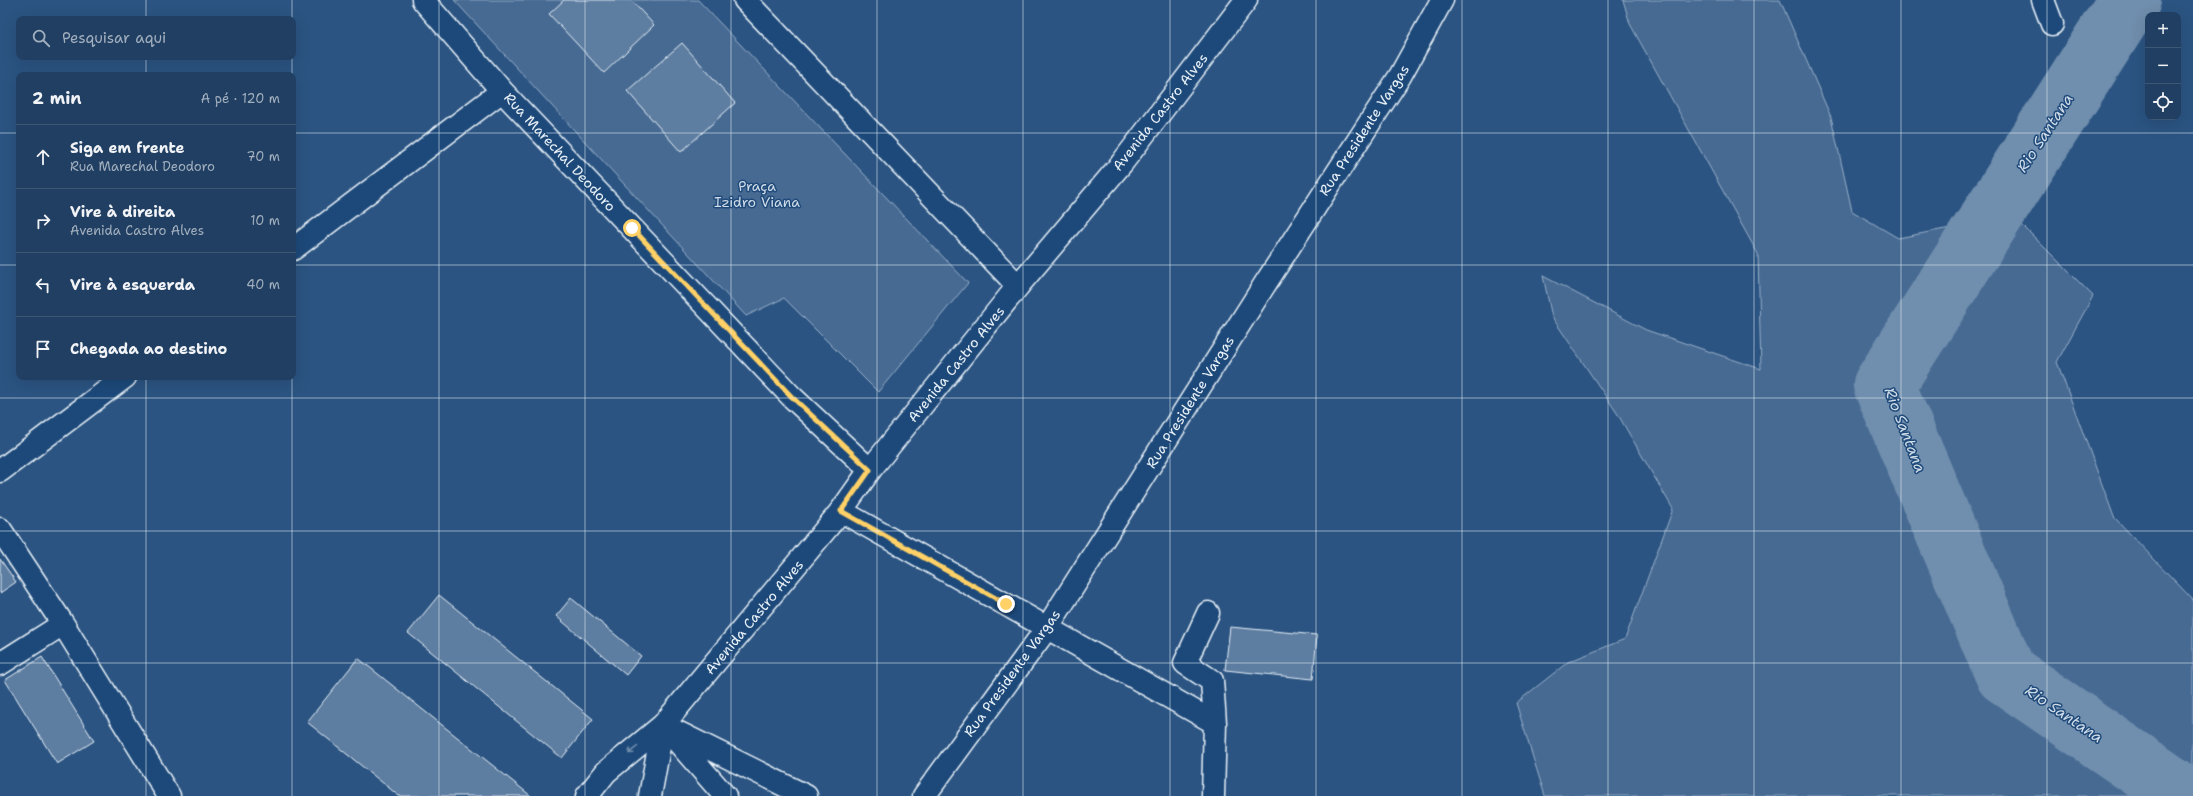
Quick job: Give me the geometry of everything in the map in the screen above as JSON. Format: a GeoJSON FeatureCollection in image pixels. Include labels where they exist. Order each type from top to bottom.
{"type":"FeatureCollection","features":[{"type":"Feature","properties":{"kind":"street","name":"Rua Marechal Deodoro"},"geometry":{"type":"LineString","coordinates":[[423,0],[502,91],[792,397],[870,470]]}},
{"type":"Feature","properties":{"kind":"street"},"geometry":{"type":"LineString","coordinates":[[745,0],[1018,286]]}},
{"type":"Feature","properties":{"kind":"street","name":"Avenida Castro Alves"},"geometry":{"type":"LineString","coordinates":[[587,796],[606,772],[663,725],[841,511],[870,470],[1018,286],[1122,163],[1246,0]]}},
{"type":"Feature","properties":{"kind":"street","name":"Rua Presidente Vargas"},"geometry":{"type":"LineString","coordinates":[[924,796],[1047,628],[1265,284],[1400,76],[1442,0]]}},
{"type":"Feature","properties":{"kind":"street"},"geometry":{"type":"LineString","coordinates":[[2043,0],[2052,24]]}},
{"type":"Feature","properties":{"kind":"street"},"geometry":{"type":"LineString","coordinates":[[296,247],[502,91]]}},
{"type":"Feature","properties":{"kind":"street"},"geometry":{"type":"LineString","coordinates":[[0,471],[121,380]]}},
{"type":"Feature","properties":{"kind":"street"},"geometry":{"type":"LineString","coordinates":[[841,511],[1215,723]]}},
{"type":"Feature","properties":{"kind":"street"},"geometry":{"type":"LineString","coordinates":[[0,529],[63,624],[169,796]]}},
{"type":"Feature","properties":{"kind":"street"},"geometry":{"type":"LineString","coordinates":[[1208,613],[1185,664],[1212,681],[1215,723],[1213,796]]}},
{"type":"Feature","properties":{"kind":"street"},"geometry":{"type":"LineString","coordinates":[[0,664],[63,624]]}},
{"type":"Feature","properties":{"kind":"street"},"geometry":{"type":"LineString","coordinates":[[663,725],[725,796]]}},
{"type":"Feature","properties":{"kind":"street"},"geometry":{"type":"LineString","coordinates":[[663,725],[806,796]]}},
{"type":"Feature","properties":{"kind":"street","name":"Avenida Castro Alves"},"geometry":{"type":"LineString","coordinates":[[650,796],[663,725]]}},
{"type":"Feature","properties":{"kind":"green space","name":"Praça Izidro Viana"},"geometry":{"type":"Polygon","coordinates":[[[454,0],[698,0],[968,283],[878,392],[784,298],[746,316],[454,0]]]}},
{"type":"Feature","properties":{"kind":"green space"},"geometry":{"type":"Polygon","coordinates":[[[1623,0],[1780,0],[1831,117],[1852,211],[1898,238],[2013,216],[2093,296],[2057,362],[2114,517],[2193,600],[2193,796],[1545,796],[1516,703],[1568,662],[1625,639],[1673,509],[1617,413],[1552,317],[1543,276],[1646,330],[1761,369],[1758,254],[1630,24],[1623,0]]]}},
{"type":"Feature","properties":{"kind":"building"},"geometry":{"type":"Polygon","coordinates":[[[564,0],[631,0],[654,25],[604,73],[549,14],[564,0]]]}},
{"type":"Feature","properties":{"kind":"building"},"geometry":{"type":"Polygon","coordinates":[[[682,43],[735,103],[681,152],[627,91],[682,43]]]}},
{"type":"Feature","properties":{"kind":"building"},"geometry":{"type":"Polygon","coordinates":[[[0,559],[16,582],[0,593],[0,559]]]}},
{"type":"Feature","properties":{"kind":"building"},"geometry":{"type":"Polygon","coordinates":[[[439,595],[593,719],[562,758],[408,633],[439,595]]]}},
{"type":"Feature","properties":{"kind":"building"},"geometry":{"type":"Polygon","coordinates":[[[571,598],[641,656],[626,675],[556,616],[571,598]]]}},
{"type":"Feature","properties":{"kind":"building"},"geometry":{"type":"Polygon","coordinates":[[[1230,627],[1317,635],[1313,679],[1225,670],[1230,627]]]}},
{"type":"Feature","properties":{"kind":"building"},"geometry":{"type":"Polygon","coordinates":[[[42,657],[94,741],[57,764],[5,680],[42,657]]]}},
{"type":"Feature","properties":{"kind":"building"},"geometry":{"type":"Polygon","coordinates":[[[358,658],[531,796],[399,796],[307,722],[358,658]]]}},
{"type":"Feature","properties":{"kind":"waterway","name":"Rio Santana"},"geometry":{"type":"LineString","coordinates":[[2130,0],[1884,385],[2006,674],[2184,796]]}},
{"type":"Feature","properties":{"kind":"route"},"geometry":{"type":"LineString","coordinates":[[632,228],[792,397],[870,470],[841,511],[1006,604]]}}]}
